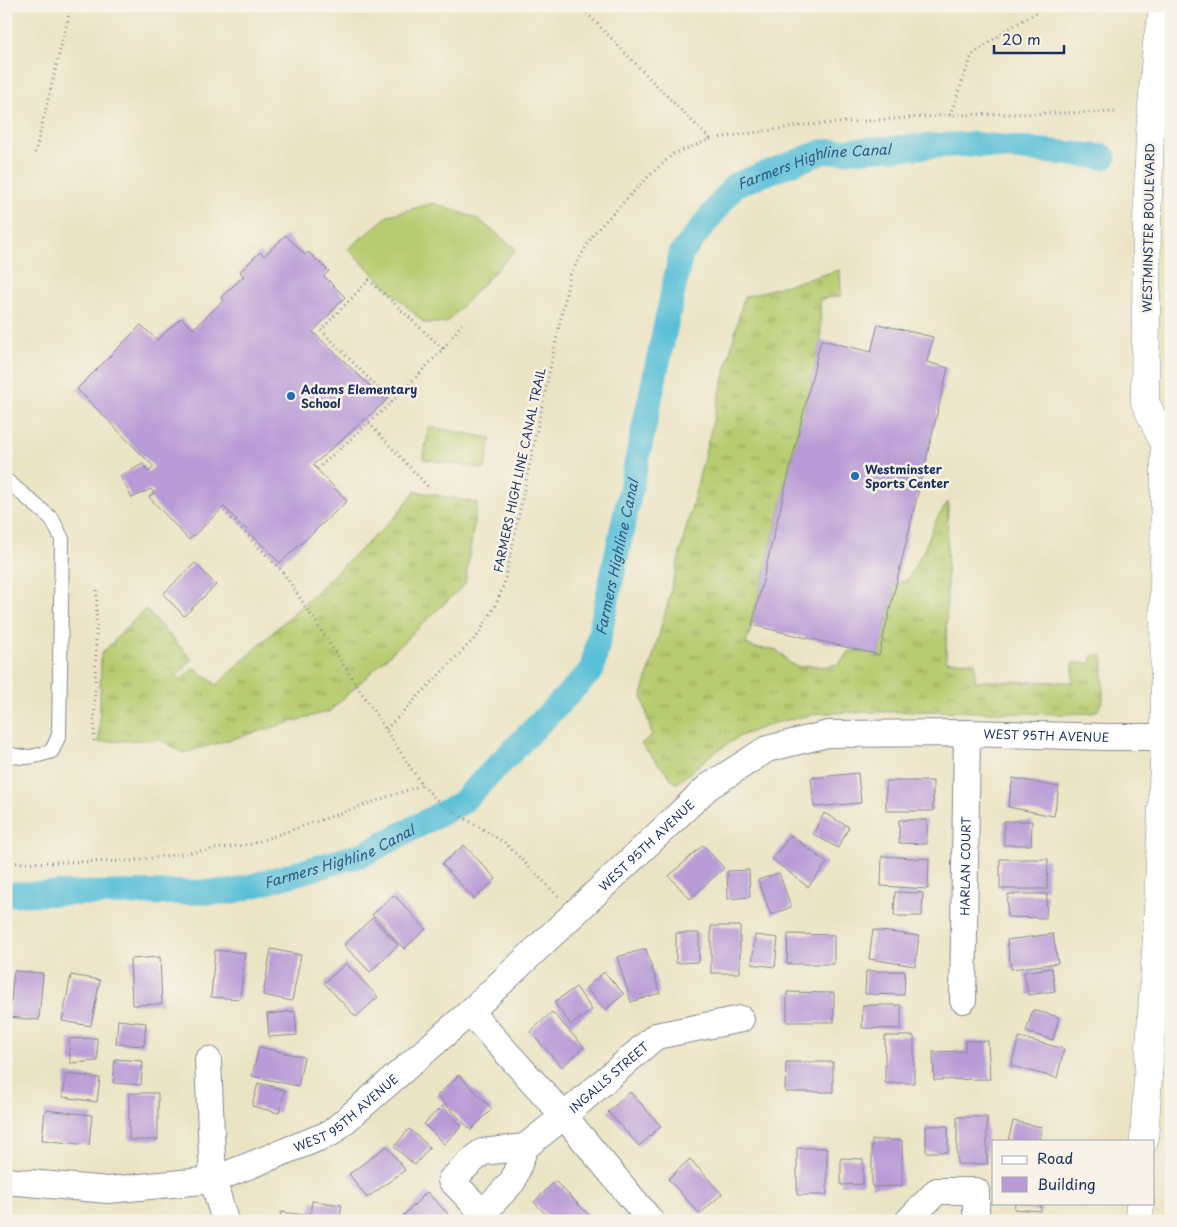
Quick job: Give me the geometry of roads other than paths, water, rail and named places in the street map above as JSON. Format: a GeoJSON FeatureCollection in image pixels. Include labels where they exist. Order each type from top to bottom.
{"type":"FeatureCollection","features":[{"type":"Feature","properties":{"kind":"street","name":"WESTMINSTER BOULEVARD"},"geometry":{"type":"LineString","coordinates":[[1144,1140],[1169,737],[1164,596],[1168,439],[1145,402],[1150,133],[1157,43],[1164,6]]}},
{"type":"Feature","properties":{"kind":"street","name":"WEST 95TH AVENUE"},"geometry":{"type":"LineString","coordinates":[[6,1181],[108,1190],[213,1180],[331,1133],[470,1012],[708,787],[767,749],[828,734],[967,733],[1169,737]]}},
{"type":"Feature","properties":{"kind":"street","name":"HARLAN COURT"},"geometry":{"type":"LineString","coordinates":[[963,1000],[967,733]]}},
{"type":"Feature","properties":{"kind":"street","name":"INGALLS STREET"},"geometry":{"type":"LineString","coordinates":[[470,1012],[564,1116],[651,1221]]}},
{"type":"Feature","properties":{"kind":"street","name":"INGALLS STREET"},"geometry":{"type":"LineString","coordinates":[[525,1147],[564,1116],[656,1036],[741,1019]]}},
{"type":"Feature","properties":{"kind":"street"},"geometry":{"type":"LineString","coordinates":[[208,1060],[213,1180],[225,1221]]}},
{"type":"Feature","properties":{"kind":"street"},"geometry":{"type":"LineString","coordinates":[[908,1221],[937,1191],[976,1191],[976,1221]]}},
{"type":"Feature","properties":{"kind":"street"},"geometry":{"type":"LineString","coordinates":[[1139,1221],[1140,1204]]}},
{"type":"Feature","properties":{"kind":"lane"},"geometry":{"type":"LineString","coordinates":[[6,480],[52,519],[62,539],[59,735],[52,751],[36,757],[17,757],[6,753]]}},
{"type":"Feature","properties":{"kind":"waterway","name":"Farmers Highline Canal"},"geometry":{"type":"LineString","coordinates":[[6,894],[231,892],[364,854],[461,803],[592,670],[681,254],[735,185],[822,152],[971,144],[1104,157]]}},
{"type":"Feature","properties":{"kind":"place","name":"Adams Elementary School"},"geometry":{"type":"Point","coordinates":[291,396]}},
{"type":"Feature","properties":{"kind":"place","name":"Westminster Sports Center"},"geometry":{"type":"Point","coordinates":[855,476]}}]}
